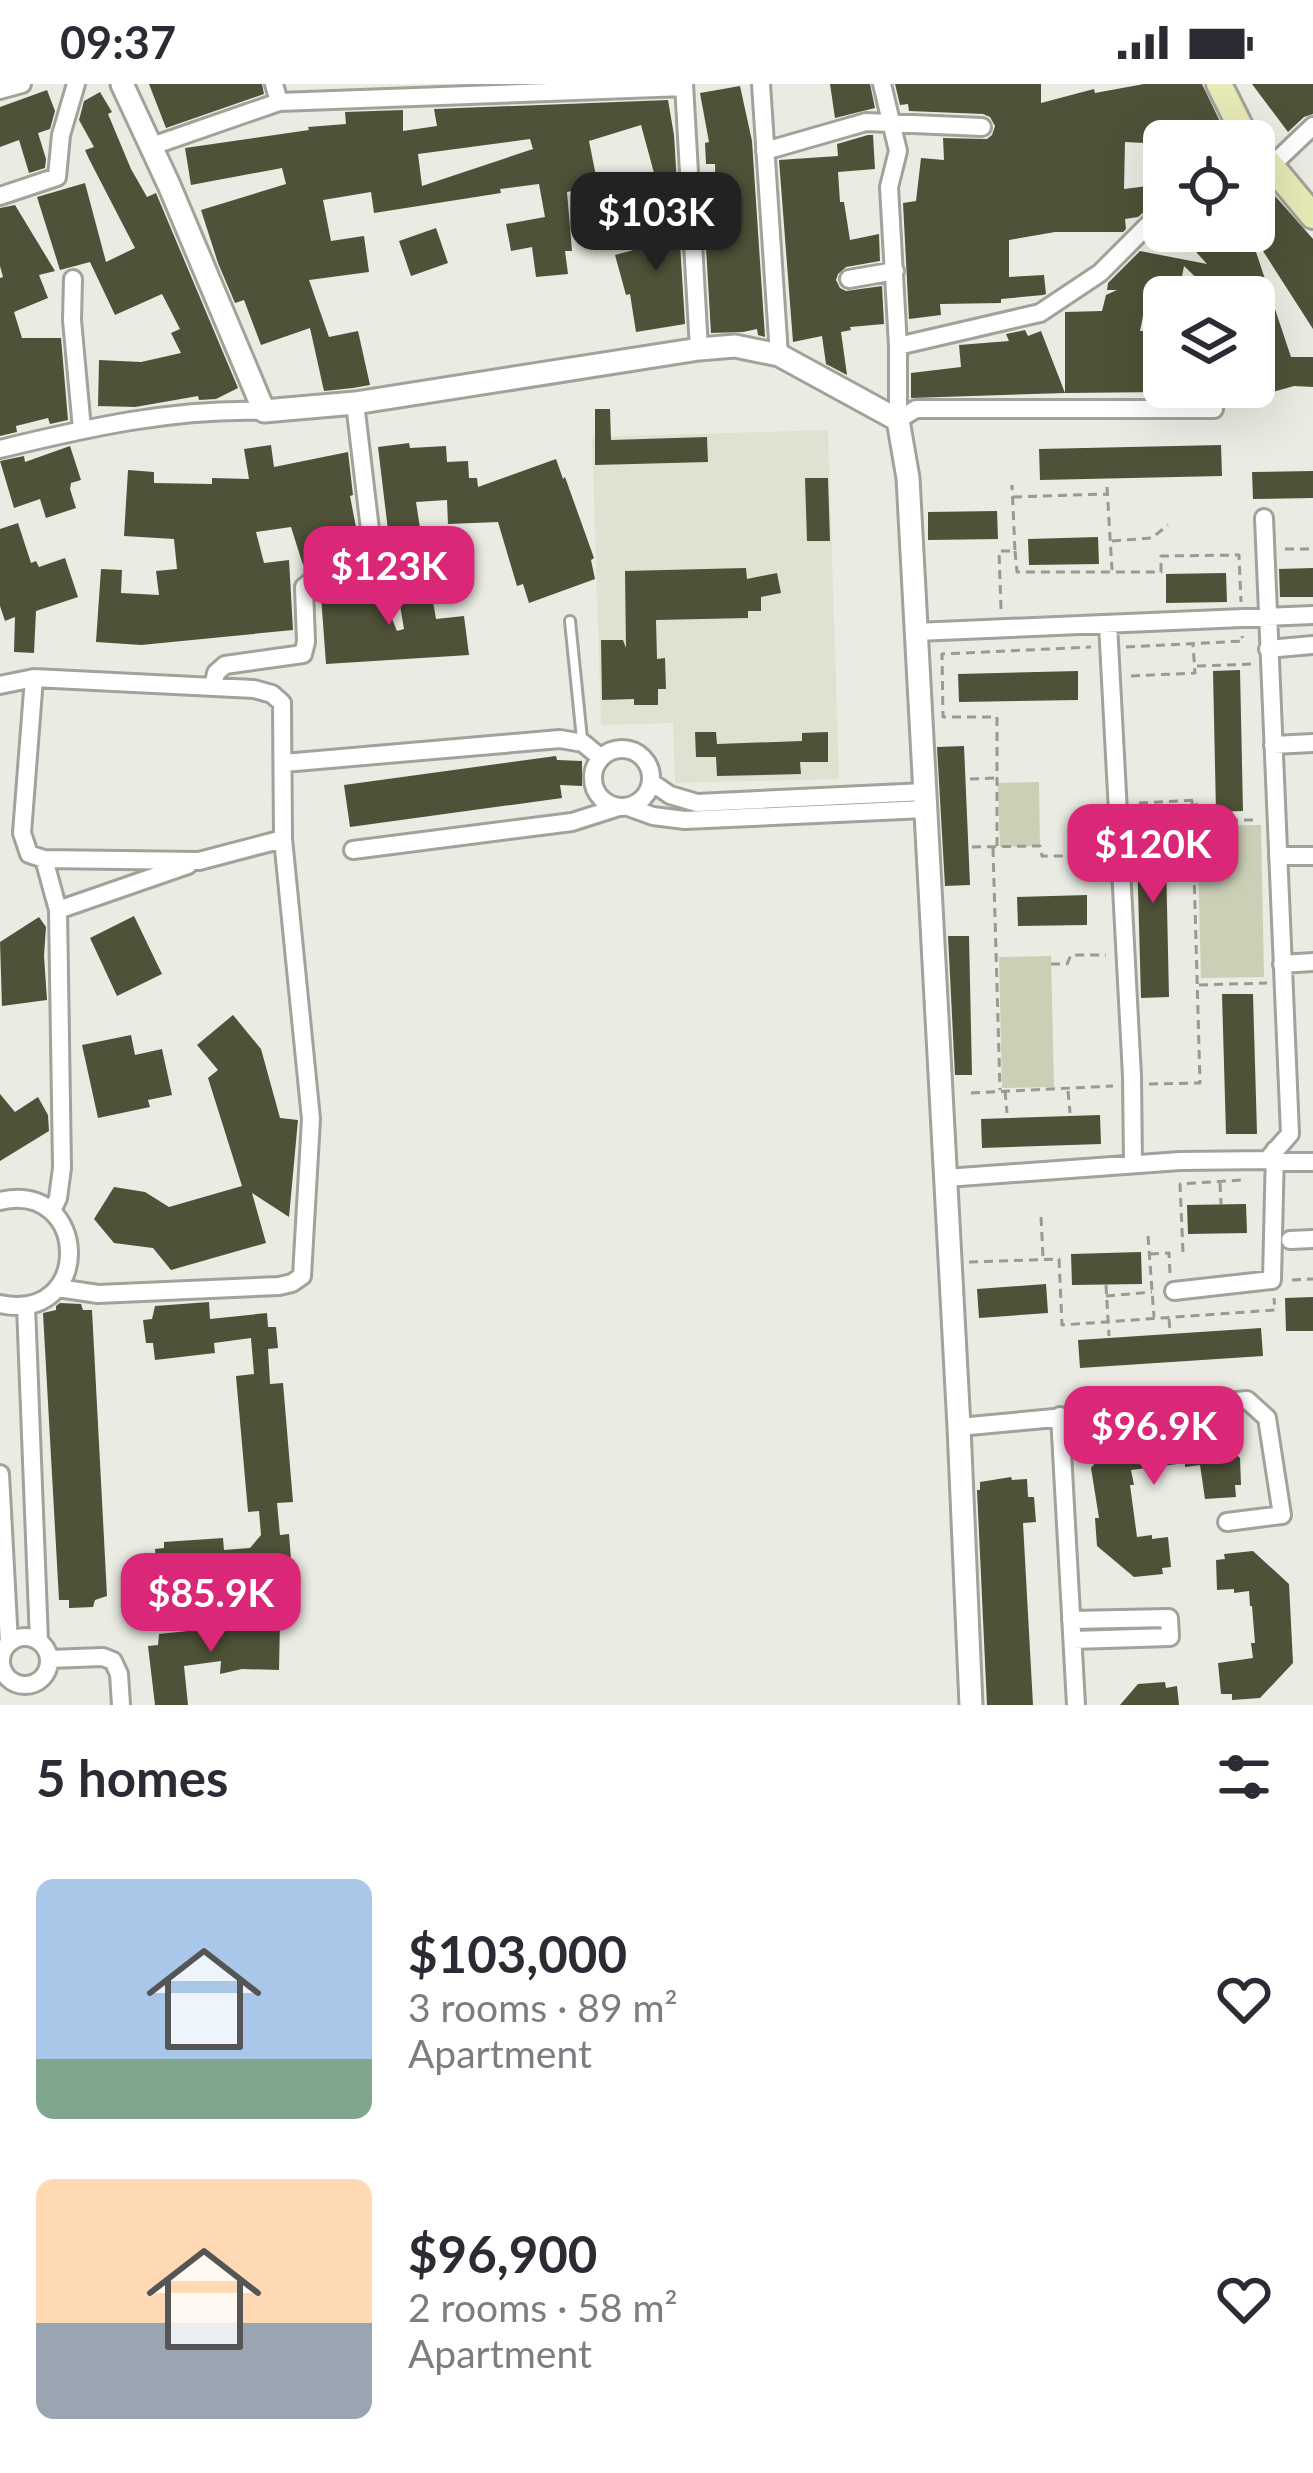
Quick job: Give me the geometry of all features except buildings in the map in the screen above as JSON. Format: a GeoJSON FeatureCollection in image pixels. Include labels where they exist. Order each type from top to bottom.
{"type":"FeatureCollection","features":[{"type":"Feature","properties":{"kind":"main road"},"geometry":{"type":"LineString","coordinates":[[1219,84],[1236,120]]}},
{"type":"Feature","properties":{"kind":"main road"},"geometry":{"type":"LineString","coordinates":[[1275,171],[1313,216]]}},
{"type":"Feature","properties":{"kind":"street"},"geometry":{"type":"LineString","coordinates":[[0,90],[22,84]]}},
{"type":"Feature","properties":{"kind":"street"},"geometry":{"type":"LineString","coordinates":[[0,196],[57,177],[61,135],[76,84]]}},
{"type":"Feature","properties":{"kind":"street"},"geometry":{"type":"LineString","coordinates":[[122,84],[264,411]]}},
{"type":"Feature","properties":{"kind":"street"},"geometry":{"type":"LineString","coordinates":[[761,84],[778,355]]}},
{"type":"Feature","properties":{"kind":"street"},"geometry":{"type":"LineString","coordinates":[[882,84],[898,151],[889,187],[898,420],[908,478],[971,1705]]}},
{"type":"Feature","properties":{"kind":"street"},"geometry":{"type":"LineString","coordinates":[[152,146],[277,93],[684,86],[699,350]]}},
{"type":"Feature","properties":{"kind":"street"},"geometry":{"type":"LineString","coordinates":[[765,151],[866,122],[982,127]]}},
{"type":"Feature","properties":{"kind":"street"},"geometry":{"type":"LineString","coordinates":[[1275,162],[1313,126]]}},
{"type":"Feature","properties":{"kind":"street"},"geometry":{"type":"LineString","coordinates":[[898,346],[1040,313],[1100,273],[1143,230]]}},
{"type":"Feature","properties":{"kind":"street"},"geometry":{"type":"LineString","coordinates":[[849,279],[895,271]]}},
{"type":"Feature","properties":{"kind":"street"},"geometry":{"type":"LineString","coordinates":[[73,279],[82,429]]}},
{"type":"Feature","properties":{"kind":"street"},"geometry":{"type":"LineString","coordinates":[[0,449],[122,422],[355,403],[735,346],[778,355],[898,420]]}},
{"type":"Feature","properties":{"kind":"street"},"geometry":{"type":"LineString","coordinates":[[213,687],[216,673],[225,665],[303,655],[304,586],[371,563],[355,403]]}},
{"type":"Feature","properties":{"kind":"street"},"geometry":{"type":"LineString","coordinates":[[898,420],[916,409],[1214,409]]}},
{"type":"Feature","properties":{"kind":"street"},"geometry":{"type":"LineString","coordinates":[[946,1178],[1267,1160],[1290,1134],[1273,745],[1259,653],[1267,617],[1264,518]]}},
{"type":"Feature","properties":{"kind":"street"},"geometry":{"type":"LineString","coordinates":[[916,632],[1313,615]]}},
{"type":"Feature","properties":{"kind":"street"},"geometry":{"type":"LineString","coordinates":[[1108,624],[1133,1164]]}},
{"type":"Feature","properties":{"kind":"street"},"geometry":{"type":"LineString","coordinates":[[1259,653],[1313,645]]}},
{"type":"Feature","properties":{"kind":"street"},"geometry":{"type":"LineString","coordinates":[[34,678],[22,833],[29,854],[44,859],[199,861]]}},
{"type":"Feature","properties":{"kind":"street"},"geometry":{"type":"LineString","coordinates":[[0,685],[34,678],[254,689],[282,703],[283,839],[311,1119],[302,1276],[278,1286],[98,1294],[58,1288]]}},
{"type":"Feature","properties":{"kind":"street"},"geometry":{"type":"LineString","coordinates":[[284,764],[560,739],[583,743],[601,758]]}},
{"type":"Feature","properties":{"kind":"street"},"geometry":{"type":"LineString","coordinates":[[1273,745],[1313,743]]}},
{"type":"Feature","properties":{"kind":"street"},"geometry":{"type":"LineString","coordinates":[[353,850],[572,822],[623,807],[644,799],[651,782],[648,764],[635,752],[617,750],[601,758],[593,774],[597,792],[602,800],[623,807],[652,816],[685,820],[925,800]]}},
{"type":"Feature","properties":{"kind":"street"},"geometry":{"type":"LineString","coordinates":[[651,782],[670,795],[697,803],[925,800]]}},
{"type":"Feature","properties":{"kind":"street"},"geometry":{"type":"LineString","coordinates":[[58,910],[199,861],[283,839]]}},
{"type":"Feature","properties":{"kind":"street"},"geometry":{"type":"LineString","coordinates":[[1278,856],[1313,856]]}},
{"type":"Feature","properties":{"kind":"street"},"geometry":{"type":"LineString","coordinates":[[44,859],[58,910],[62,1168],[52,1211]]}},
{"type":"Feature","properties":{"kind":"street"},"geometry":{"type":"LineString","coordinates":[[1282,964],[1313,962]]}},
{"type":"Feature","properties":{"kind":"street"},"geometry":{"type":"LineString","coordinates":[[1275,1156],[1313,1162]]}},
{"type":"Feature","properties":{"kind":"street"},"geometry":{"type":"LineString","coordinates":[[1174,1291],[1272,1280],[1275,1156]]}},
{"type":"Feature","properties":{"kind":"street"},"geometry":{"type":"LineString","coordinates":[[0,1201],[30,1200],[52,1211],[70,1243],[69,1267],[49,1296],[26,1306],[0,1304]]}},
{"type":"Feature","properties":{"kind":"street"},"geometry":{"type":"LineString","coordinates":[[1290,1240],[1313,1239]]}},
{"type":"Feature","properties":{"kind":"street"},"geometry":{"type":"LineString","coordinates":[[26,1306],[39,1641]]}},
{"type":"Feature","properties":{"kind":"street"},"geometry":{"type":"LineString","coordinates":[[959,1427],[1247,1400],[1267,1418],[1282,1515],[1227,1522]]}},
{"type":"Feature","properties":{"kind":"street"},"geometry":{"type":"LineString","coordinates":[[1060,1416],[1076,1705]]}},
{"type":"Feature","properties":{"kind":"street"},"geometry":{"type":"LineString","coordinates":[[0,1474],[2,1673],[21,1685],[41,1679],[48,1670],[50,1659],[39,1641],[18,1638],[4,1649]]}},
{"type":"Feature","properties":{"kind":"street"},"geometry":{"type":"LineString","coordinates":[[1072,1620],[1169,1618],[1170,1637],[1073,1640]]}},
{"type":"Feature","properties":{"kind":"street"},"geometry":{"type":"LineString","coordinates":[[50,1659],[113,1661],[121,1705]]}},
{"type":"Feature","properties":{"kind":"lane"},"geometry":{"type":"LineString","coordinates":[[570,621],[583,743]]}},
{"type":"Feature","properties":{"kind":"path"},"geometry":{"type":"LineString","coordinates":[[1012,485],[1017,572],[1161,572],[1162,556],[1239,555],[1243,641]]}},
{"type":"Feature","properties":{"kind":"path"},"geometry":{"type":"LineString","coordinates":[[1107,487],[1112,572]]}},
{"type":"Feature","properties":{"kind":"path"},"geometry":{"type":"LineString","coordinates":[[1012,497],[1107,494]]}},
{"type":"Feature","properties":{"kind":"path"},"geometry":{"type":"LineString","coordinates":[[1110,541],[1152,538],[1168,526]]}},
{"type":"Feature","properties":{"kind":"path"},"geometry":{"type":"LineString","coordinates":[[1265,549],[1313,548]]}},
{"type":"Feature","properties":{"kind":"path"},"geometry":{"type":"LineString","coordinates":[[1001,628],[999,550],[1015,551]]}},
{"type":"Feature","properties":{"kind":"path"},"geometry":{"type":"LineString","coordinates":[[1120,647],[1243,641],[1259,653]]}},
{"type":"Feature","properties":{"kind":"path"},"geometry":{"type":"LineString","coordinates":[[1121,676],[1195,674],[1193,644]]}},
{"type":"Feature","properties":{"kind":"path"},"geometry":{"type":"LineString","coordinates":[[1006,1113],[995,846],[997,716],[943,717],[942,654],[1094,647]]}},
{"type":"Feature","properties":{"kind":"path"},"geometry":{"type":"LineString","coordinates":[[1195,666],[1259,653]]}},
{"type":"Feature","properties":{"kind":"path"},"geometry":{"type":"LineString","coordinates":[[970,779],[997,778]]}},
{"type":"Feature","properties":{"kind":"path"},"geometry":{"type":"LineString","coordinates":[[1136,1084],[1200,1083],[1192,800]]}},
{"type":"Feature","properties":{"kind":"path"},"geometry":{"type":"LineString","coordinates":[[1125,804],[1196,800],[1197,823],[1262,820]]}},
{"type":"Feature","properties":{"kind":"path"},"geometry":{"type":"LineString","coordinates":[[972,847],[1040,846],[1042,856],[1106,856]]}},
{"type":"Feature","properties":{"kind":"path"},"geometry":{"type":"LineString","coordinates":[[1051,964],[1067,964],[1071,955],[1107,955]]}},
{"type":"Feature","properties":{"kind":"path"},"geometry":{"type":"LineString","coordinates":[[1197,985],[1268,983]]}},
{"type":"Feature","properties":{"kind":"path"},"geometry":{"type":"LineString","coordinates":[[971,1093],[1115,1086]]}},
{"type":"Feature","properties":{"kind":"path"},"geometry":{"type":"LineString","coordinates":[[1068,1088],[1070,1113]]}},
{"type":"Feature","properties":{"kind":"path"},"geometry":{"type":"LineString","coordinates":[[1183,1252],[1180,1184],[1241,1180]]}},
{"type":"Feature","properties":{"kind":"path"},"geometry":{"type":"LineString","coordinates":[[1220,1181],[1221,1204]]}},
{"type":"Feature","properties":{"kind":"path"},"geometry":{"type":"LineString","coordinates":[[1041,1217],[1043,1259]]}},
{"type":"Feature","properties":{"kind":"path"},"geometry":{"type":"LineString","coordinates":[[1148,1235],[1154,1318]]}},
{"type":"Feature","properties":{"kind":"path"},"geometry":{"type":"LineString","coordinates":[[951,1263],[1059,1258],[1063,1325],[1275,1310],[1272,1280],[1313,1279]]}},
{"type":"Feature","properties":{"kind":"path"},"geometry":{"type":"LineString","coordinates":[[1106,1285],[1109,1336]]}},
{"type":"Feature","properties":{"kind":"path"},"geometry":{"type":"LineString","coordinates":[[1106,1295],[1152,1292]]}},
{"type":"Feature","properties":{"kind":"path"},"geometry":{"type":"LineString","coordinates":[[1229,1313],[1231,1327]]}},
{"type":"Feature","properties":{"kind":"path"},"geometry":{"type":"LineString","coordinates":[[1169,1317],[1169,1331]]}},
{"type":"Feature","properties":{"kind":"shaded area"},"geometry":{"type":"Polygon","coordinates":[[[828,430],[839,779],[675,783],[673,723],[601,725],[592,437],[828,430]]]}},
{"type":"Feature","properties":{"kind":"shaded area"},"geometry":{"type":"Polygon","coordinates":[[[1039,782],[1040,846],[1000,847],[998,783],[1039,782]]]}},
{"type":"Feature","properties":{"kind":"shaded area"},"geometry":{"type":"Polygon","coordinates":[[[1261,825],[1264,977],[1201,978],[1197,826],[1261,825]]]}},
{"type":"Feature","properties":{"kind":"shaded area"},"geometry":{"type":"Polygon","coordinates":[[[1051,956],[1054,1087],[1002,1088],[999,957],[1051,956]]]}}]}
